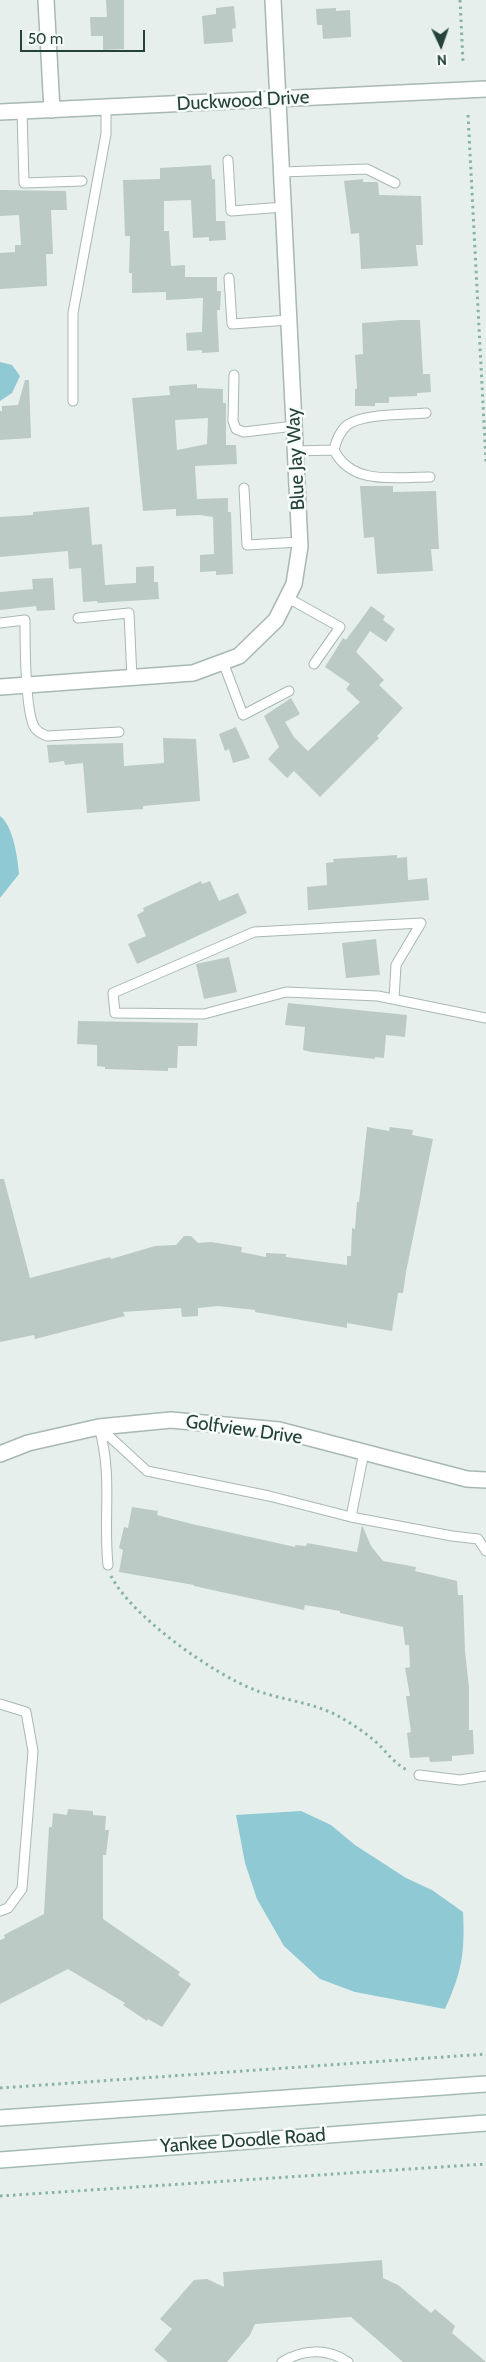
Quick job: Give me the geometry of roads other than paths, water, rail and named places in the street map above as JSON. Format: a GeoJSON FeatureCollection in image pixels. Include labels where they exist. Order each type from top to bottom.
{"type":"FeatureCollection","features":[{"type":"Feature","properties":{"kind":"street"},"geometry":{"type":"LineString","coordinates":[[46,0],[52,110]]}},
{"type":"Feature","properties":{"kind":"street","name":"Blue Jay Way"},"geometry":{"type":"LineString","coordinates":[[0,687],[193,674],[239,656],[276,620],[294,584],[300,542],[273,0]]}},
{"type":"Feature","properties":{"kind":"street","name":"Duckwood Drive"},"geometry":{"type":"LineString","coordinates":[[0,112],[486,89]]}},
{"type":"Feature","properties":{"kind":"street","name":"Golfview Drive"},"geometry":{"type":"LineString","coordinates":[[0,1454],[28,1443],[98,1426],[171,1420],[279,1430],[467,1479],[486,1480]]}},
{"type":"Feature","properties":{"kind":"street"},"geometry":{"type":"LineString","coordinates":[[0,2118],[486,2084]]}},
{"type":"Feature","properties":{"kind":"street"},"geometry":{"type":"LineString","coordinates":[[479,2124],[486,2132]]}},
{"type":"Feature","properties":{"kind":"street","name":"Yankee Doodle Road"},"geometry":{"type":"LineString","coordinates":[[0,2160],[479,2124]]}},
{"type":"Feature","properties":{"kind":"lane"},"geometry":{"type":"LineString","coordinates":[[73,401],[73,313],[106,134],[106,107]]}},
{"type":"Feature","properties":{"kind":"lane"},"geometry":{"type":"LineString","coordinates":[[22,111],[24,183],[82,180]]}},
{"type":"Feature","properties":{"kind":"lane"},"geometry":{"type":"LineString","coordinates":[[228,160],[231,211],[284,207]]}},
{"type":"Feature","properties":{"kind":"lane"},"geometry":{"type":"LineString","coordinates":[[282,172],[367,169],[395,183]]}},
{"type":"Feature","properties":{"kind":"lane"},"geometry":{"type":"LineString","coordinates":[[229,278],[232,324],[289,320]]}},
{"type":"Feature","properties":{"kind":"lane"},"geometry":{"type":"LineString","coordinates":[[234,375],[233,421],[236,429],[244,432],[294,426]]}},
{"type":"Feature","properties":{"kind":"lane"},"geometry":{"type":"LineString","coordinates":[[426,413],[358,419],[346,426],[337,438],[334,450],[340,462],[352,472],[377,477],[430,477]]}},
{"type":"Feature","properties":{"kind":"lane"},"geometry":{"type":"LineString","coordinates":[[295,451],[334,450]]}},
{"type":"Feature","properties":{"kind":"lane"},"geometry":{"type":"LineString","coordinates":[[244,488],[247,545],[300,542]]}},
{"type":"Feature","properties":{"kind":"lane"},"geometry":{"type":"LineString","coordinates":[[288,598],[340,627],[314,664]]}},
{"type":"Feature","properties":{"kind":"lane"},"geometry":{"type":"LineString","coordinates":[[78,618],[129,613],[132,678]]}},
{"type":"Feature","properties":{"kind":"lane"},"geometry":{"type":"LineString","coordinates":[[0,623],[25,620],[27,685],[34,726],[40,733],[48,736],[119,732]]}},
{"type":"Feature","properties":{"kind":"lane"},"geometry":{"type":"LineString","coordinates":[[223,662],[243,715],[289,691]]}},
{"type":"Feature","properties":{"kind":"lane"},"geometry":{"type":"LineString","coordinates":[[394,999],[396,965],[421,923],[254,932],[113,993],[115,1013],[204,1014],[286,992],[394,999],[486,1018]]}},
{"type":"Feature","properties":{"kind":"lane"},"geometry":{"type":"LineString","coordinates":[[98,1426],[147,1471],[269,1496],[351,1517],[452,1536],[478,1538],[486,1551]]}},
{"type":"Feature","properties":{"kind":"lane"},"geometry":{"type":"LineString","coordinates":[[98,1426],[106,1452],[108,1481],[106,1545],[108,1565]]}},
{"type":"Feature","properties":{"kind":"lane"},"geometry":{"type":"LineString","coordinates":[[351,1517],[364,1452]]}},
{"type":"Feature","properties":{"kind":"lane"},"geometry":{"type":"LineString","coordinates":[[0,1704],[26,1712],[33,1751],[22,1889],[8,1908],[0,1912]]}},
{"type":"Feature","properties":{"kind":"lane"},"geometry":{"type":"LineString","coordinates":[[419,1775],[460,1780],[486,1776]]}},
{"type":"Feature","properties":{"kind":"lane"},"geometry":{"type":"LineString","coordinates":[[282,2362],[294,2355],[318,2351],[337,2355],[348,2362]]}},
{"type":"Feature","properties":{"kind":"water"},"geometry":{"type":"Polygon","coordinates":[[[0,362],[12,365],[20,376],[12,393],[0,401],[0,362]]]}},
{"type":"Feature","properties":{"kind":"water"},"geometry":{"type":"Polygon","coordinates":[[[0,816],[5,820],[11,834],[16,851],[19,874],[0,898],[0,816]]]}},
{"type":"Feature","properties":{"kind":"water"},"geometry":{"type":"Polygon","coordinates":[[[301,1811],[331,1825],[355,1845],[406,1878],[432,1890],[463,1912],[463,1951],[459,1973],[445,2009],[355,1992],[320,1979],[284,1946],[257,1899],[245,1863],[236,1815],[301,1811]]]}}]}
